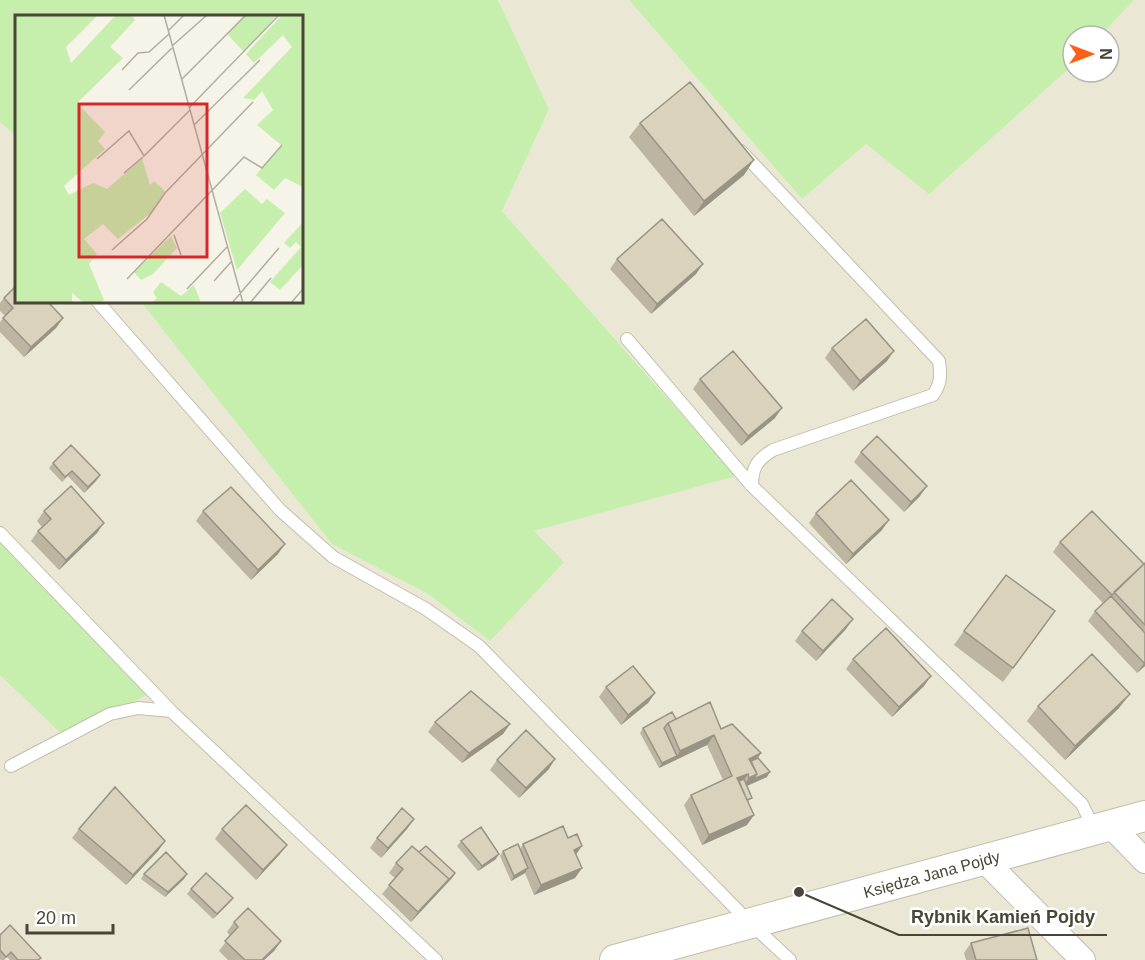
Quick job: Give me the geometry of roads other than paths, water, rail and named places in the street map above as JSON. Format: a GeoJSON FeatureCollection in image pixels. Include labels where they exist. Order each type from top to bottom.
{"type":"FeatureCollection","features":[{"type":"Feature","properties":{"kind":"street","name":"Księdza Jana Pojdy"},"geometry":{"type":"LineString","coordinates":[[615,960],[1145,816]]}},
{"type":"Feature","properties":{"kind":"street"},"geometry":{"type":"LineString","coordinates":[[1102,827],[1145,861]]}},
{"type":"Feature","properties":{"kind":"street"},"geometry":{"type":"LineString","coordinates":[[984,860],[1083,960]]}},
{"type":"Feature","properties":{"kind":"lane"},"geometry":{"type":"LineString","coordinates":[[730,139],[939,361],[941,376],[939,387],[933,395],[773,450],[759,459],[752,471],[752,486]]}},
{"type":"Feature","properties":{"kind":"lane"},"geometry":{"type":"LineString","coordinates":[[99,303],[280,510],[333,557],[426,609],[479,646],[749,922],[790,960]]}},
{"type":"Feature","properties":{"kind":"lane"},"geometry":{"type":"LineString","coordinates":[[627,339],[752,486],[1082,804],[1102,827]]}},
{"type":"Feature","properties":{"kind":"lane"},"geometry":{"type":"LineString","coordinates":[[0,533],[171,711],[436,960]]}},
{"type":"Feature","properties":{"kind":"lane"},"geometry":{"type":"LineString","coordinates":[[11,766],[110,714],[138,708],[171,711]]}},
{"type":"Feature","properties":{"kind":"place","name":"Rybnik Kamień Pojdy"},"geometry":{"type":"Point","coordinates":[799,892]}}]}
